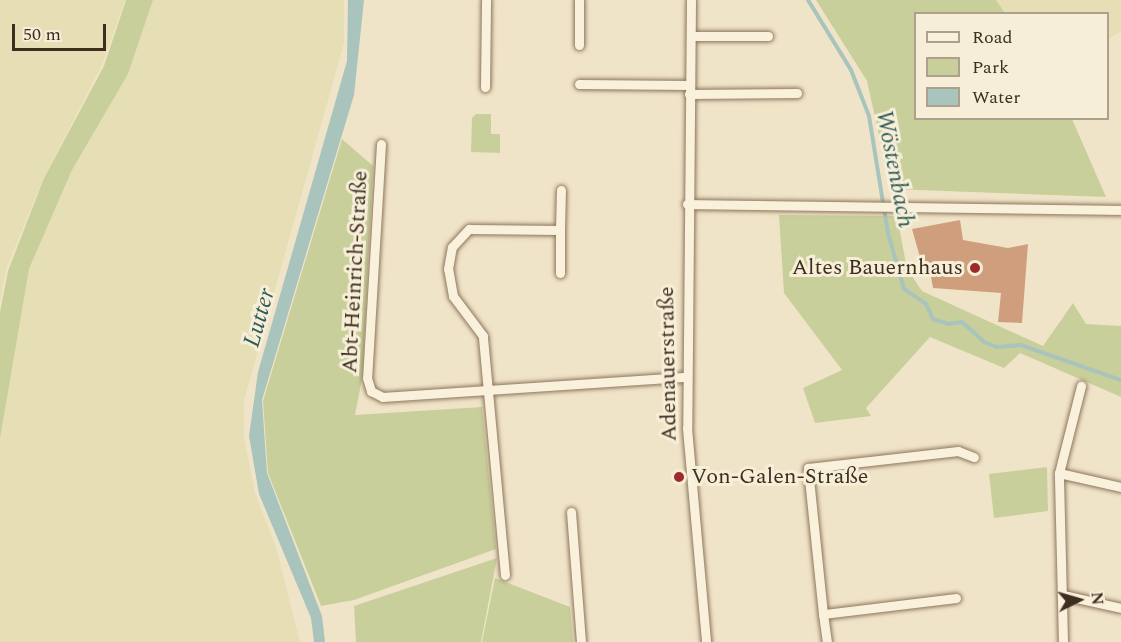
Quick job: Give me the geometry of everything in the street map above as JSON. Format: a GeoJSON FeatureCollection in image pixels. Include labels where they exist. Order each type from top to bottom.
{"type":"FeatureCollection","features":[{"type":"Feature","properties":{"kind":"street"},"geometry":{"type":"LineString","coordinates":[[485,87],[486,0]]}},
{"type":"Feature","properties":{"kind":"street"},"geometry":{"type":"LineString","coordinates":[[579,0],[579,45]]}},
{"type":"Feature","properties":{"kind":"street","name":"Adenauerstraße"},"geometry":{"type":"LineString","coordinates":[[691,0],[686,376],[692,504],[706,642]]}},
{"type":"Feature","properties":{"kind":"street"},"geometry":{"type":"LineString","coordinates":[[691,36],[768,36]]}},
{"type":"Feature","properties":{"kind":"street"},"geometry":{"type":"LineString","coordinates":[[579,84],[797,93]]}},
{"type":"Feature","properties":{"kind":"street","name":"Abt-Heinrich-Straße"},"geometry":{"type":"LineString","coordinates":[[381,144],[367,378],[370,391],[383,397],[686,376]]}},
{"type":"Feature","properties":{"kind":"street"},"geometry":{"type":"LineString","coordinates":[[560,273],[561,190]]}},
{"type":"Feature","properties":{"kind":"street"},"geometry":{"type":"LineString","coordinates":[[687,204],[1121,210]]}},
{"type":"Feature","properties":{"kind":"street"},"geometry":{"type":"LineString","coordinates":[[505,575],[483,336],[453,296],[448,269],[452,247],[469,229],[560,230]]}},
{"type":"Feature","properties":{"kind":"street"},"geometry":{"type":"LineString","coordinates":[[1063,642],[1059,473],[1081,386]]}},
{"type":"Feature","properties":{"kind":"street"},"geometry":{"type":"LineString","coordinates":[[826,642],[808,468],[958,451],[974,457]]}},
{"type":"Feature","properties":{"kind":"street"},"geometry":{"type":"LineString","coordinates":[[1059,473],[1121,487]]}},
{"type":"Feature","properties":{"kind":"street"},"geometry":{"type":"LineString","coordinates":[[571,512],[581,642]]}},
{"type":"Feature","properties":{"kind":"street"},"geometry":{"type":"LineString","coordinates":[[1063,595],[1121,608]]}},
{"type":"Feature","properties":{"kind":"street"},"geometry":{"type":"LineString","coordinates":[[823,614],[956,598]]}},
{"type":"Feature","properties":{"kind":"shaded area"},"geometry":{"type":"Polygon","coordinates":[[[0,0],[125,0],[102,65],[44,177],[6,269],[0,302],[0,0]]]}},
{"type":"Feature","properties":{"kind":"shaded area"},"geometry":{"type":"Polygon","coordinates":[[[153,0],[344,0],[344,43],[244,400],[244,437],[255,493],[276,547],[300,642],[0,642],[0,439],[29,269],[72,170],[128,74],[153,0]]]}},
{"type":"Feature","properties":{"kind":"shaded area"},"geometry":{"type":"Polygon","coordinates":[[[996,0],[1121,0],[1121,31],[1109,38],[1109,12],[1004,12],[996,0]]]}},
{"type":"Feature","properties":{"kind":"green space"},"geometry":{"type":"Polygon","coordinates":[[[126,0],[153,0],[128,74],[72,170],[29,269],[0,439],[0,312],[8,271],[44,178],[104,66],[126,0]]]}},
{"type":"Feature","properties":{"kind":"green space"},"geometry":{"type":"Polygon","coordinates":[[[816,0],[996,0],[1004,12],[914,12],[914,120],[1072,120],[1106,197],[891,189],[867,81],[816,0]]]}},
{"type":"Feature","properties":{"kind":"green space"},"geometry":{"type":"Polygon","coordinates":[[[476,114],[491,114],[491,134],[500,134],[500,153],[471,152],[472,118],[476,114]]]}},
{"type":"Feature","properties":{"kind":"green space"},"geometry":{"type":"Polygon","coordinates":[[[342,139],[373,166],[362,379],[355,415],[482,407],[496,549],[354,600],[321,606],[268,473],[263,401],[342,139]]]}},
{"type":"Feature","properties":{"kind":"green space"},"geometry":{"type":"Polygon","coordinates":[[[779,215],[897,216],[907,269],[922,291],[1043,346],[1073,303],[1086,324],[1121,326],[1121,397],[1020,353],[1004,368],[930,337],[866,408],[871,416],[815,423],[803,388],[842,370],[784,293],[779,215]]]}},
{"type":"Feature","properties":{"kind":"green space"},"geometry":{"type":"Polygon","coordinates":[[[1047,467],[1048,511],[994,518],[989,474],[1047,467]]]}},
{"type":"Feature","properties":{"kind":"green space"},"geometry":{"type":"Polygon","coordinates":[[[497,558],[481,642],[356,642],[354,606],[497,558]]]}},
{"type":"Feature","properties":{"kind":"green space"},"geometry":{"type":"Polygon","coordinates":[[[495,578],[570,607],[573,642],[482,642],[495,578]]]}},
{"type":"Feature","properties":{"kind":"water"},"geometry":{"type":"Polygon","coordinates":[[[348,0],[364,0],[354,95],[262,400],[267,473],[322,616],[325,642],[314,642],[311,618],[259,494],[249,436],[258,372],[347,61],[348,0]]]}},
{"type":"Feature","properties":{"kind":"building","name":"Altes Bauernhaus"},"geometry":{"type":"Polygon","coordinates":[[[960,220],[963,240],[1008,248],[1028,244],[1022,323],[998,322],[1001,293],[933,288],[931,277],[925,275],[912,229],[960,220]]]}},
{"type":"Feature","properties":{"kind":"waterway","name":"Wöstenbach"},"geometry":{"type":"LineString","coordinates":[[808,0],[851,70],[869,116],[888,233],[904,289],[926,304],[933,319],[948,324],[962,322],[984,342],[997,347],[1021,345],[1121,380]]}},
{"type":"Feature","properties":{"kind":"place","name":"Altes Bauernhaus"},"geometry":{"type":"Point","coordinates":[975,268]}},
{"type":"Feature","properties":{"kind":"place","name":"Von-Galen-Straße"},"geometry":{"type":"Point","coordinates":[679,477]}},
{"type":"Feature","properties":{"kind":"water label","name":"Lutter"},"geometry":{"type":"Point","coordinates":[260,318]}}]}
